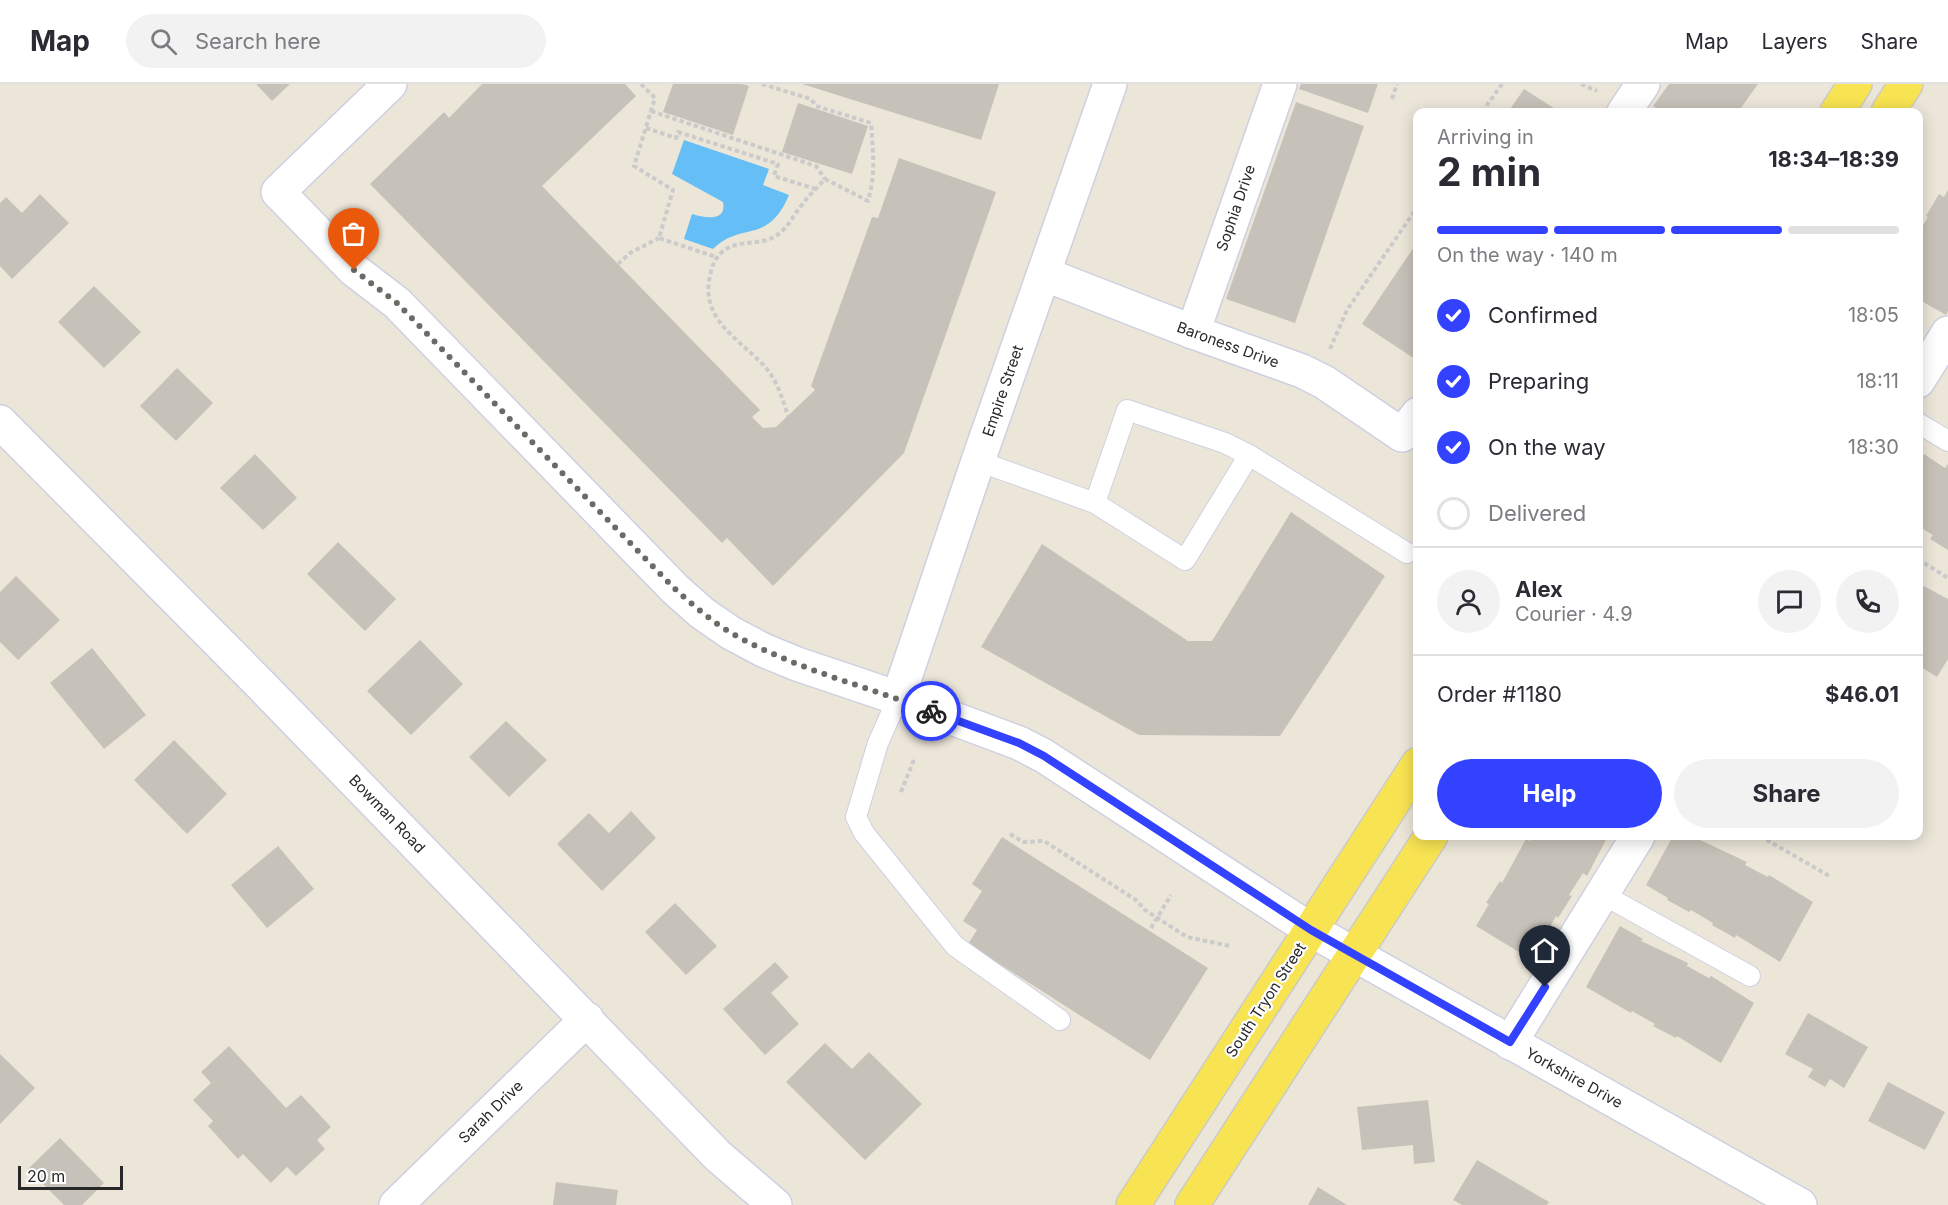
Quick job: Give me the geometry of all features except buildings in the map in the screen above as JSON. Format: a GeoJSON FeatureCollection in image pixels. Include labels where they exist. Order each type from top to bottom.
{"type":"FeatureCollection","features":[{"type":"Feature","properties":{"kind":"main road"},"geometry":{"type":"LineString","coordinates":[[1840,108],[1855,84]]}},
{"type":"Feature","properties":{"kind":"main road"},"geometry":{"type":"LineString","coordinates":[[1891,108],[1906,84]]}},
{"type":"Feature","properties":{"kind":"main road","name":"South Tryon Street"},"geometry":{"type":"LineString","coordinates":[[1133,1205],[1413,772]]}},
{"type":"Feature","properties":{"kind":"main road"},"geometry":{"type":"LineString","coordinates":[[1192,1205],[1428,840]]}},
{"type":"Feature","properties":{"kind":"street","name":"Yorkshire Drive"},"geometry":{"type":"LineString","coordinates":[[390,84],[278,192],[354,270],[397,303],[675,589],[702,613],[731,633],[763,650],[1019,743],[1044,756],[1311,930],[1800,1205]]}},
{"type":"Feature","properties":{"kind":"street","name":"Empire Street"},"geometry":{"type":"LineString","coordinates":[[898,698],[1110,84]]}},
{"type":"Feature","properties":{"kind":"street","name":"Sophia Drive"},"geometry":{"type":"LineString","coordinates":[[1192,332],[1280,84]]}},
{"type":"Feature","properties":{"kind":"street"},"geometry":{"type":"LineString","coordinates":[[1627,108],[1643,84]]}},
{"type":"Feature","properties":{"kind":"street","name":"Baroness Drive"},"geometry":{"type":"LineString","coordinates":[[1044,274],[1192,332],[1302,371],[1410,425]]}},
{"type":"Feature","properties":{"kind":"street"},"geometry":{"type":"LineString","coordinates":[[1923,373],[1948,333]]}},
{"type":"Feature","properties":{"kind":"street","name":"Bowman Road"},"geometry":{"type":"LineString","coordinates":[[0,423],[252,676],[718,1156],[775,1205]]}},
{"type":"Feature","properties":{"kind":"street"},"geometry":{"type":"LineString","coordinates":[[1510,1042],[1636,840]]}},
{"type":"Feature","properties":{"kind":"street","name":"Sarah Drive"},"geometry":{"type":"LineString","coordinates":[[396,1205],[587,1019]]}},
{"type":"Feature","properties":{"kind":"lane"},"geometry":{"type":"LineString","coordinates":[[1095,504],[1126,410],[1225,442],[1407,553]]}},
{"type":"Feature","properties":{"kind":"lane"},"geometry":{"type":"LineString","coordinates":[[1923,426],[1948,441]]}},
{"type":"Feature","properties":{"kind":"lane"},"geometry":{"type":"LineString","coordinates":[[978,461],[1095,504],[1185,560],[1249,455]]}},
{"type":"Feature","properties":{"kind":"lane"},"geometry":{"type":"LineString","coordinates":[[898,698],[878,743],[856,817],[864,833],[955,946],[1060,1020]]}},
{"type":"Feature","properties":{"kind":"lane"},"geometry":{"type":"LineString","coordinates":[[1602,894],[1750,976]]}},
{"type":"Feature","properties":{"kind":"path"},"geometry":{"type":"LineString","coordinates":[[618,264],[630,253],[658,238],[673,190],[634,166],[655,98],[641,84]]}},
{"type":"Feature","properties":{"kind":"path"},"geometry":{"type":"LineString","coordinates":[[651,111],[816,166],[825,178],[868,201],[874,175],[871,123],[816,106],[811,99],[762,84]]}},
{"type":"Feature","properties":{"kind":"path"},"geometry":{"type":"LineString","coordinates":[[1392,99],[1397,84]]}},
{"type":"Feature","properties":{"kind":"path"},"geometry":{"type":"LineString","coordinates":[[1485,108],[1502,84]]}},
{"type":"Feature","properties":{"kind":"path"},"geometry":{"type":"LineString","coordinates":[[646,128],[676,138],[678,132],[778,165],[774,176],[816,189]]}},
{"type":"Feature","properties":{"kind":"path"},"geometry":{"type":"LineString","coordinates":[[788,416],[776,383],[769,372],[728,333],[717,316],[710,299],[709,282],[716,257],[732,245],[759,242],[774,237],[785,229],[825,178]]}},
{"type":"Feature","properties":{"kind":"path"},"geometry":{"type":"LineString","coordinates":[[1330,349],[1347,310],[1413,213]]}},
{"type":"Feature","properties":{"kind":"path"},"geometry":{"type":"LineString","coordinates":[[658,238],[716,257]]}},
{"type":"Feature","properties":{"kind":"path"},"geometry":{"type":"LineString","coordinates":[[1923,562],[1948,578]]}},
{"type":"Feature","properties":{"kind":"path"},"geometry":{"type":"LineString","coordinates":[[901,792],[915,757]]}},
{"type":"Feature","properties":{"kind":"path"},"geometry":{"type":"LineString","coordinates":[[1010,834],[1023,842],[1044,841],[1136,900],[1145,910],[1187,937],[1230,946]]}},
{"type":"Feature","properties":{"kind":"path"},"geometry":{"type":"LineString","coordinates":[[1767,840],[1831,877]]}},
{"type":"Feature","properties":{"kind":"path"},"geometry":{"type":"LineString","coordinates":[[1151,928],[1171,895]]}},
{"type":"Feature","properties":{"kind":"water"},"geometry":{"type":"Polygon","coordinates":[[[684,140],[769,169],[763,185],[789,195],[781,211],[763,227],[724,240],[713,249],[684,239],[692,214],[703,217],[718,216],[722,213],[723,202],[672,174],[684,140]]]}},
{"type":"Feature","properties":{"kind":"way so far"},"geometry":{"type":"LineString","coordinates":[[354,270],[397,303],[675,589],[702,613],[731,633],[763,650],[931,711]]}},
{"type":"Feature","properties":{"kind":"route"},"geometry":{"type":"LineString","coordinates":[[931,711],[1019,743],[1044,756],[1311,930],[1510,1042],[1545,987]]}}]}
